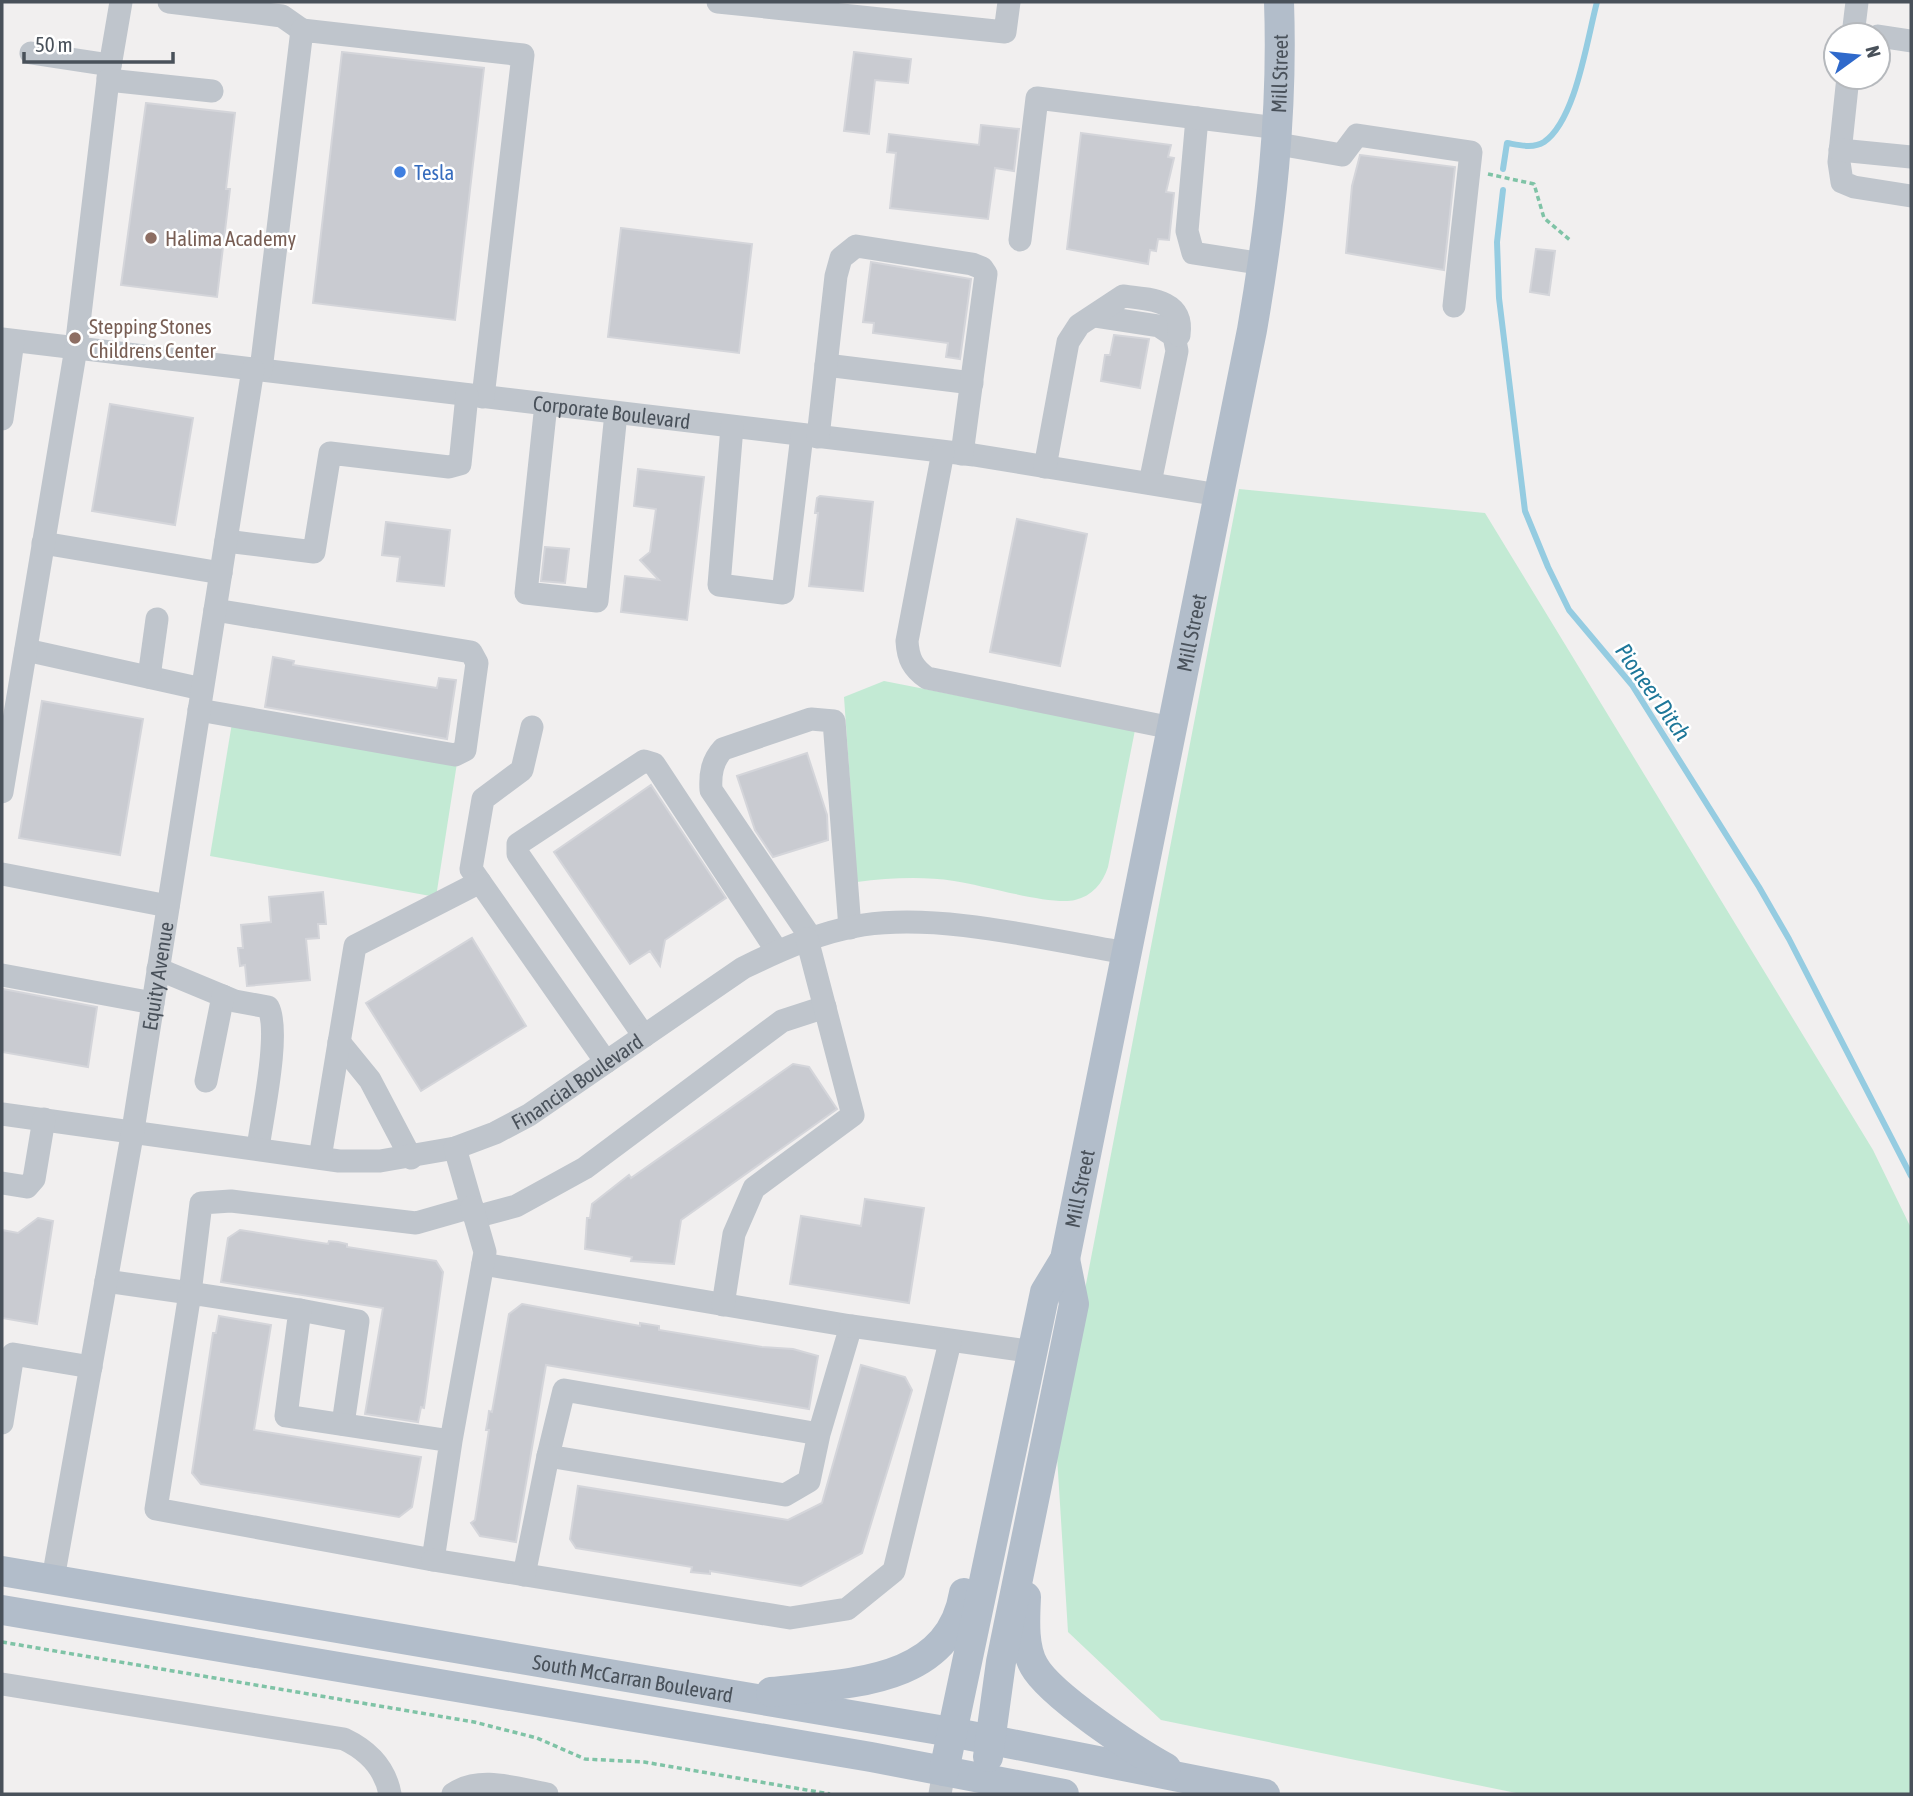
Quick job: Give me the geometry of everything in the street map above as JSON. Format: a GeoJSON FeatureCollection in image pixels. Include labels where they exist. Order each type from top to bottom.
{"type":"FeatureCollection","features":[{"type":"Feature","properties":{"kind":"main road","name":"Mill Street"},"geometry":{"type":"LineString","coordinates":[[942,1783],[1035,1352],[1045,1292],[1065,1259],[1264,264],[1278,136],[1279,2]]}},
{"type":"Feature","properties":{"kind":"main road","name":"Mill Street"},"geometry":{"type":"LineString","coordinates":[[984,1787],[1001,1662],[1074,1304],[1065,1259]]}},
{"type":"Feature","properties":{"kind":"main road"},"geometry":{"type":"LineString","coordinates":[[739,1696],[889,1675],[934,1653],[961,1613],[978,1532],[1004,1490]]}},
{"type":"Feature","properties":{"kind":"main road"},"geometry":{"type":"LineString","coordinates":[[1028,1527],[1026,1634],[1034,1666],[1046,1681],[1105,1729],[1144,1756],[1188,1779]]}},
{"type":"Feature","properties":{"kind":"main road","name":"South McCarran Boulevard"},"geometry":{"type":"LineString","coordinates":[[2,1571],[951,1732],[1265,1794]]}},
{"type":"Feature","properties":{"kind":"main road"},"geometry":{"type":"LineString","coordinates":[[2,1587],[23,1584],[42,1587],[53,1579]]}},
{"type":"Feature","properties":{"kind":"main road","name":"South McCarran Boulevard"},"geometry":{"type":"LineString","coordinates":[[2,1610],[942,1783],[1064,1794]]}},
{"type":"Feature","properties":{"kind":"street"},"geometry":{"type":"LineString","coordinates":[[2,792],[76,348],[109,73],[121,2]]}},
{"type":"Feature","properties":{"kind":"street"},"geometry":{"type":"LineString","coordinates":[[169,2],[282,16],[302,30],[523,55],[475,396],[460,464],[449,467],[330,453],[314,552],[226,541]]}},
{"type":"Feature","properties":{"kind":"street"},"geometry":{"type":"LineString","coordinates":[[718,2],[1005,32],[1009,2]]}},
{"type":"Feature","properties":{"kind":"street"},"geometry":{"type":"LineString","coordinates":[[1857,2],[1858,21]]}},
{"type":"Feature","properties":{"kind":"street","name":"Equity Avenue"},"geometry":{"type":"LineString","coordinates":[[53,1579],[133,1130],[200,699],[257,370],[302,30]]}},
{"type":"Feature","properties":{"kind":"street"},"geometry":{"type":"LineString","coordinates":[[1892,38],[1911,41]]}},
{"type":"Feature","properties":{"kind":"street"},"geometry":{"type":"LineString","coordinates":[[30,53],[109,73],[212,91]]}},
{"type":"Feature","properties":{"kind":"street"},"geometry":{"type":"LineString","coordinates":[[1847,91],[1840,150],[1842,182],[1854,187],[1911,196]]}},
{"type":"Feature","properties":{"kind":"street"},"geometry":{"type":"LineString","coordinates":[[1020,240],[1037,98],[1197,118],[1278,136],[1342,155],[1357,135],[1471,152],[1454,306]]}},
{"type":"Feature","properties":{"kind":"street"},"geometry":{"type":"LineString","coordinates":[[1197,118],[1186,231],[1193,253],[1264,264]]}},
{"type":"Feature","properties":{"kind":"street"},"geometry":{"type":"LineString","coordinates":[[1840,150],[1911,158]]}},
{"type":"Feature","properties":{"kind":"street"},"geometry":{"type":"LineString","coordinates":[[732,427],[719,585],[783,593],[810,436],[826,365],[836,276],[841,258],[856,246],[982,268],[986,286],[972,383],[952,453],[907,641],[908,656],[915,670],[927,678],[1172,727]]}},
{"type":"Feature","properties":{"kind":"street"},"geometry":{"type":"LineString","coordinates":[[1045,467],[1068,342],[1079,325],[1124,296],[1158,300],[1177,314],[1181,323],[1150,483]]}},
{"type":"Feature","properties":{"kind":"street"},"geometry":{"type":"LineString","coordinates":[[1094,316],[1115,328],[1163,337],[1171,347],[1177,348]]}},
{"type":"Feature","properties":{"kind":"street"},"geometry":{"type":"LineString","coordinates":[[2,419],[7,340]]}},
{"type":"Feature","properties":{"kind":"street","name":"Corporate Boulevard"},"geometry":{"type":"LineString","coordinates":[[7,340],[952,453],[1219,495]]}},
{"type":"Feature","properties":{"kind":"street"},"geometry":{"type":"LineString","coordinates":[[826,365],[972,383]]}},
{"type":"Feature","properties":{"kind":"street"},"geometry":{"type":"LineString","coordinates":[[546,404],[526,593],[597,601],[617,413]]}},
{"type":"Feature","properties":{"kind":"street"},"geometry":{"type":"LineString","coordinates":[[43,543],[221,573]]}},
{"type":"Feature","properties":{"kind":"street"},"geometry":{"type":"LineString","coordinates":[[26,650],[149,677],[200,699],[455,755],[465,750],[477,663],[471,652],[215,610]]}},
{"type":"Feature","properties":{"kind":"street"},"geometry":{"type":"LineString","coordinates":[[149,677],[157,620]]}},
{"type":"Feature","properties":{"kind":"street"},"geometry":{"type":"LineString","coordinates":[[723,1305],[734,1234],[754,1188],[853,1115],[809,939],[711,790],[710,778],[715,758],[723,749],[811,719],[834,721],[850,928]]}},
{"type":"Feature","properties":{"kind":"street"},"geometry":{"type":"LineString","coordinates":[[532,727],[522,770],[483,799],[471,869],[606,1062]]}},
{"type":"Feature","properties":{"kind":"street"},"geometry":{"type":"LineString","coordinates":[[644,1036],[518,854],[518,844],[644,761],[654,764],[777,951]]}},
{"type":"Feature","properties":{"kind":"street"},"geometry":{"type":"LineString","coordinates":[[2,874],[168,906]]}},
{"type":"Feature","properties":{"kind":"street"},"geometry":{"type":"LineString","coordinates":[[320,1158],[355,946],[480,882]]}},
{"type":"Feature","properties":{"kind":"street","name":"Financial Boulevard"},"geometry":{"type":"LineString","coordinates":[[2,1114],[133,1130],[320,1158],[380,1161],[411,1158],[455,1148],[495,1133],[529,1115],[743,968],[809,939],[850,928],[901,922],[943,923],[1127,953]]}},
{"type":"Feature","properties":{"kind":"street"},"geometry":{"type":"LineString","coordinates":[[158,969],[223,996],[268,1007],[273,1017],[258,1148]]}},
{"type":"Feature","properties":{"kind":"street"},"geometry":{"type":"LineString","coordinates":[[2,975],[153,1003]]}},
{"type":"Feature","properties":{"kind":"street"},"geometry":{"type":"LineString","coordinates":[[206,1081],[223,996]]}},
{"type":"Feature","properties":{"kind":"street"},"geometry":{"type":"LineString","coordinates":[[825,1007],[782,1021],[585,1168],[516,1206],[416,1223],[231,1201],[201,1203],[190,1293],[156,1509],[433,1560],[790,1618],[847,1608],[894,1571],[950,1342]]}},
{"type":"Feature","properties":{"kind":"street"},"geometry":{"type":"LineString","coordinates":[[339,1042],[370,1080],[411,1158]]}},
{"type":"Feature","properties":{"kind":"street"},"geometry":{"type":"LineString","coordinates":[[2,1183],[27,1187],[34,1180],[44,1119]]}},
{"type":"Feature","properties":{"kind":"street"},"geometry":{"type":"LineString","coordinates":[[433,1560],[485,1252],[455,1148]]}},
{"type":"Feature","properties":{"kind":"street"},"geometry":{"type":"LineString","coordinates":[[483,1264],[950,1342],[1035,1352]]}},
{"type":"Feature","properties":{"kind":"street"},"geometry":{"type":"LineString","coordinates":[[106,1281],[358,1321],[342,1424]]}},
{"type":"Feature","properties":{"kind":"street"},"geometry":{"type":"LineString","coordinates":[[300,1310],[286,1416],[452,1441]]}},
{"type":"Feature","properties":{"kind":"street"},"geometry":{"type":"LineString","coordinates":[[548,1456],[785,1495],[809,1481],[819,1434],[851,1326]]}},
{"type":"Feature","properties":{"kind":"street"},"geometry":{"type":"LineString","coordinates":[[2,1423],[13,1354],[91,1367]]}},
{"type":"Feature","properties":{"kind":"street"},"geometry":{"type":"LineString","coordinates":[[524,1575],[564,1390],[819,1434]]}},
{"type":"Feature","properties":{"kind":"street"},"geometry":{"type":"LineString","coordinates":[[2,1684],[344,1739],[357,1745],[378,1765],[390,1794]]}},
{"type":"Feature","properties":{"kind":"street"},"geometry":{"type":"LineString","coordinates":[[453,1794],[464,1787],[480,1784],[547,1794]]}},
{"type":"Feature","properties":{"kind":"path"},"geometry":{"type":"LineString","coordinates":[[1469,170],[1534,184],[1544,218],[1570,240]]}},
{"type":"Feature","properties":{"kind":"path"},"geometry":{"type":"LineString","coordinates":[[2,1642],[474,1722],[522,1733],[585,1759],[644,1762],[830,1794]]}},
{"type":"Feature","properties":{"kind":"green space"},"geometry":{"type":"Polygon","coordinates":[[[1239,489],[1485,513],[1873,1150],[1911,1228],[1911,1794],[1521,1794],[1161,1720],[1068,1632],[1056,1440],[1239,489]]]}},
{"type":"Feature","properties":{"kind":"green space"},"geometry":{"type":"Polygon","coordinates":[[[884,681],[1135,730],[1108,867],[1096,888],[1081,898],[1064,901],[1034,898],[942,879],[906,878],[857,882],[844,697],[884,681]]]}},
{"type":"Feature","properties":{"kind":"green space"},"geometry":{"type":"Polygon","coordinates":[[[232,723],[457,763],[436,897],[210,856],[232,723]]]}},
{"type":"Feature","properties":{"kind":"building","name":"Tesla"},"geometry":{"type":"Polygon","coordinates":[[[342,52],[484,68],[455,320],[313,303],[342,52]]]}},
{"type":"Feature","properties":{"kind":"building"},"geometry":{"type":"Polygon","coordinates":[[[854,52],[911,59],[908,83],[875,80],[869,134],[844,131],[854,52]]]}},
{"type":"Feature","properties":{"kind":"building"},"geometry":{"type":"Polygon","coordinates":[[[146,103],[235,113],[226,189],[230,189],[217,297],[121,285],[146,103]]]}},
{"type":"Feature","properties":{"kind":"building"},"geometry":{"type":"Polygon","coordinates":[[[981,125],[1019,129],[1014,171],[995,168],[988,219],[890,208],[896,153],[887,152],[889,134],[979,145],[981,125]]]}},
{"type":"Feature","properties":{"kind":"building"},"geometry":{"type":"Polygon","coordinates":[[[1081,133],[1171,145],[1168,157],[1174,158],[1166,192],[1174,193],[1169,240],[1158,239],[1156,251],[1150,250],[1148,264],[1067,249],[1081,133]]]}},
{"type":"Feature","properties":{"kind":"building"},"geometry":{"type":"Polygon","coordinates":[[[1360,155],[1455,167],[1444,270],[1346,253],[1352,186],[1360,155]]]}},
{"type":"Feature","properties":{"kind":"building"},"geometry":{"type":"Polygon","coordinates":[[[621,228],[752,244],[739,353],[608,337],[621,228]]]}},
{"type":"Feature","properties":{"kind":"building"},"geometry":{"type":"Polygon","coordinates":[[[1536,249],[1555,251],[1549,295],[1530,292],[1536,249]]]}},
{"type":"Feature","properties":{"kind":"building"},"geometry":{"type":"Polygon","coordinates":[[[871,262],[971,279],[960,359],[946,357],[948,343],[873,333],[874,323],[863,322],[871,262]]]}},
{"type":"Feature","properties":{"kind":"building"},"geometry":{"type":"Polygon","coordinates":[[[1114,335],[1149,339],[1140,388],[1101,381],[1105,355],[1110,355],[1114,335]]]}},
{"type":"Feature","properties":{"kind":"building"},"geometry":{"type":"Polygon","coordinates":[[[110,404],[193,418],[175,525],[92,511],[110,404]]]}},
{"type":"Feature","properties":{"kind":"building"},"geometry":{"type":"Polygon","coordinates":[[[638,469],[704,477],[687,620],[621,612],[625,576],[659,580],[640,560],[650,552],[656,509],[634,506],[638,469]]]}},
{"type":"Feature","properties":{"kind":"building"},"geometry":{"type":"Polygon","coordinates":[[[820,496],[873,502],[863,591],[809,586],[818,513],[815,513],[817,498],[820,496]]]}},
{"type":"Feature","properties":{"kind":"building"},"geometry":{"type":"Polygon","coordinates":[[[1017,519],[1087,534],[1060,666],[990,652],[1017,519]]]}},
{"type":"Feature","properties":{"kind":"building"},"geometry":{"type":"Polygon","coordinates":[[[386,522],[450,530],[444,586],[397,581],[400,557],[382,555],[386,522]]]}},
{"type":"Feature","properties":{"kind":"building"},"geometry":{"type":"Polygon","coordinates":[[[545,547],[569,549],[565,583],[541,581],[545,547]]]}},
{"type":"Feature","properties":{"kind":"building"},"geometry":{"type":"Polygon","coordinates":[[[273,657],[294,661],[293,665],[437,688],[439,678],[456,680],[447,739],[265,707],[273,657]]]}},
{"type":"Feature","properties":{"kind":"building"},"geometry":{"type":"Polygon","coordinates":[[[42,701],[143,719],[120,855],[19,838],[42,701]]]}},
{"type":"Feature","properties":{"kind":"building"},"geometry":{"type":"Polygon","coordinates":[[[807,753],[827,815],[828,840],[773,857],[755,830],[737,776],[807,753]]]}},
{"type":"Feature","properties":{"kind":"building"},"geometry":{"type":"Polygon","coordinates":[[[651,785],[726,898],[665,940],[660,966],[650,951],[630,964],[554,852],[651,785]]]}},
{"type":"Feature","properties":{"kind":"building"},"geometry":{"type":"Polygon","coordinates":[[[323,892],[326,924],[318,924],[319,938],[306,939],[310,980],[247,986],[245,965],[240,966],[238,948],[243,948],[241,925],[271,922],[269,897],[323,892]]]}},
{"type":"Feature","properties":{"kind":"building"},"geometry":{"type":"Polygon","coordinates":[[[472,938],[526,1026],[421,1091],[366,1003],[472,938]]]}},
{"type":"Feature","properties":{"kind":"building"},"geometry":{"type":"Polygon","coordinates":[[[3,989],[97,1007],[88,1067],[2,1052],[3,989]]]}},
{"type":"Feature","properties":{"kind":"building"},"geometry":{"type":"Polygon","coordinates":[[[793,1064],[809,1067],[837,1109],[681,1220],[674,1264],[631,1261],[632,1257],[585,1249],[587,1218],[590,1218],[592,1204],[629,1175],[631,1178],[793,1064]]]}},
{"type":"Feature","properties":{"kind":"building"},"geometry":{"type":"Polygon","coordinates":[[[865,1199],[924,1208],[909,1303],[790,1284],[801,1216],[861,1226],[865,1199]]]}},
{"type":"Feature","properties":{"kind":"building"},"geometry":{"type":"Polygon","coordinates":[[[38,1218],[53,1221],[37,1324],[2,1318],[2,1230],[18,1233],[38,1218]]]}},
{"type":"Feature","properties":{"kind":"building"},"geometry":{"type":"Polygon","coordinates":[[[240,1230],[328,1244],[329,1241],[338,1242],[347,1244],[347,1247],[436,1261],[443,1272],[424,1408],[421,1407],[418,1422],[365,1414],[383,1308],[221,1282],[228,1238],[240,1230]]]}},
{"type":"Feature","properties":{"kind":"building"},"geometry":{"type":"Polygon","coordinates":[[[522,1304],[640,1326],[640,1323],[659,1326],[659,1330],[762,1347],[793,1349],[818,1356],[809,1409],[546,1365],[516,1542],[480,1536],[471,1523],[475,1520],[489,1430],[486,1430],[489,1411],[492,1412],[509,1314],[522,1304]]]}},
{"type":"Feature","properties":{"kind":"building"},"geometry":{"type":"Polygon","coordinates":[[[219,1316],[271,1325],[254,1430],[421,1457],[412,1507],[399,1517],[201,1484],[192,1473],[213,1333],[216,1333],[219,1316]]]}},
{"type":"Feature","properties":{"kind":"building"},"geometry":{"type":"Polygon","coordinates":[[[861,1365],[905,1377],[912,1390],[862,1553],[801,1586],[710,1571],[710,1574],[691,1572],[692,1567],[576,1548],[570,1539],[578,1486],[788,1520],[822,1503],[861,1365]]]}},
{"type":"Feature","properties":{"kind":"waterway","name":"Pioneer Ditch"},"geometry":{"type":"LineString","coordinates":[[1503,169],[1507,143],[1526,146],[1540,144],[1555,131],[1564,116],[1579,78],[1597,2]]}},
{"type":"Feature","properties":{"kind":"waterway","name":"Pioneer Ditch"},"geometry":{"type":"LineString","coordinates":[[1503,190],[1497,242],[1499,298],[1525,511],[1548,567],[1569,610],[1632,685],[1759,887],[1789,939],[1911,1176]]}},
{"type":"Feature","properties":{"kind":"place","name":"Tesla"},"geometry":{"type":"Point","coordinates":[400,172]}},
{"type":"Feature","properties":{"kind":"place","name":"Halima Academy"},"geometry":{"type":"Point","coordinates":[151,238]}},
{"type":"Feature","properties":{"kind":"place","name":"Stepping Stones Childrens Center"},"geometry":{"type":"Point","coordinates":[75,338]}}]}
